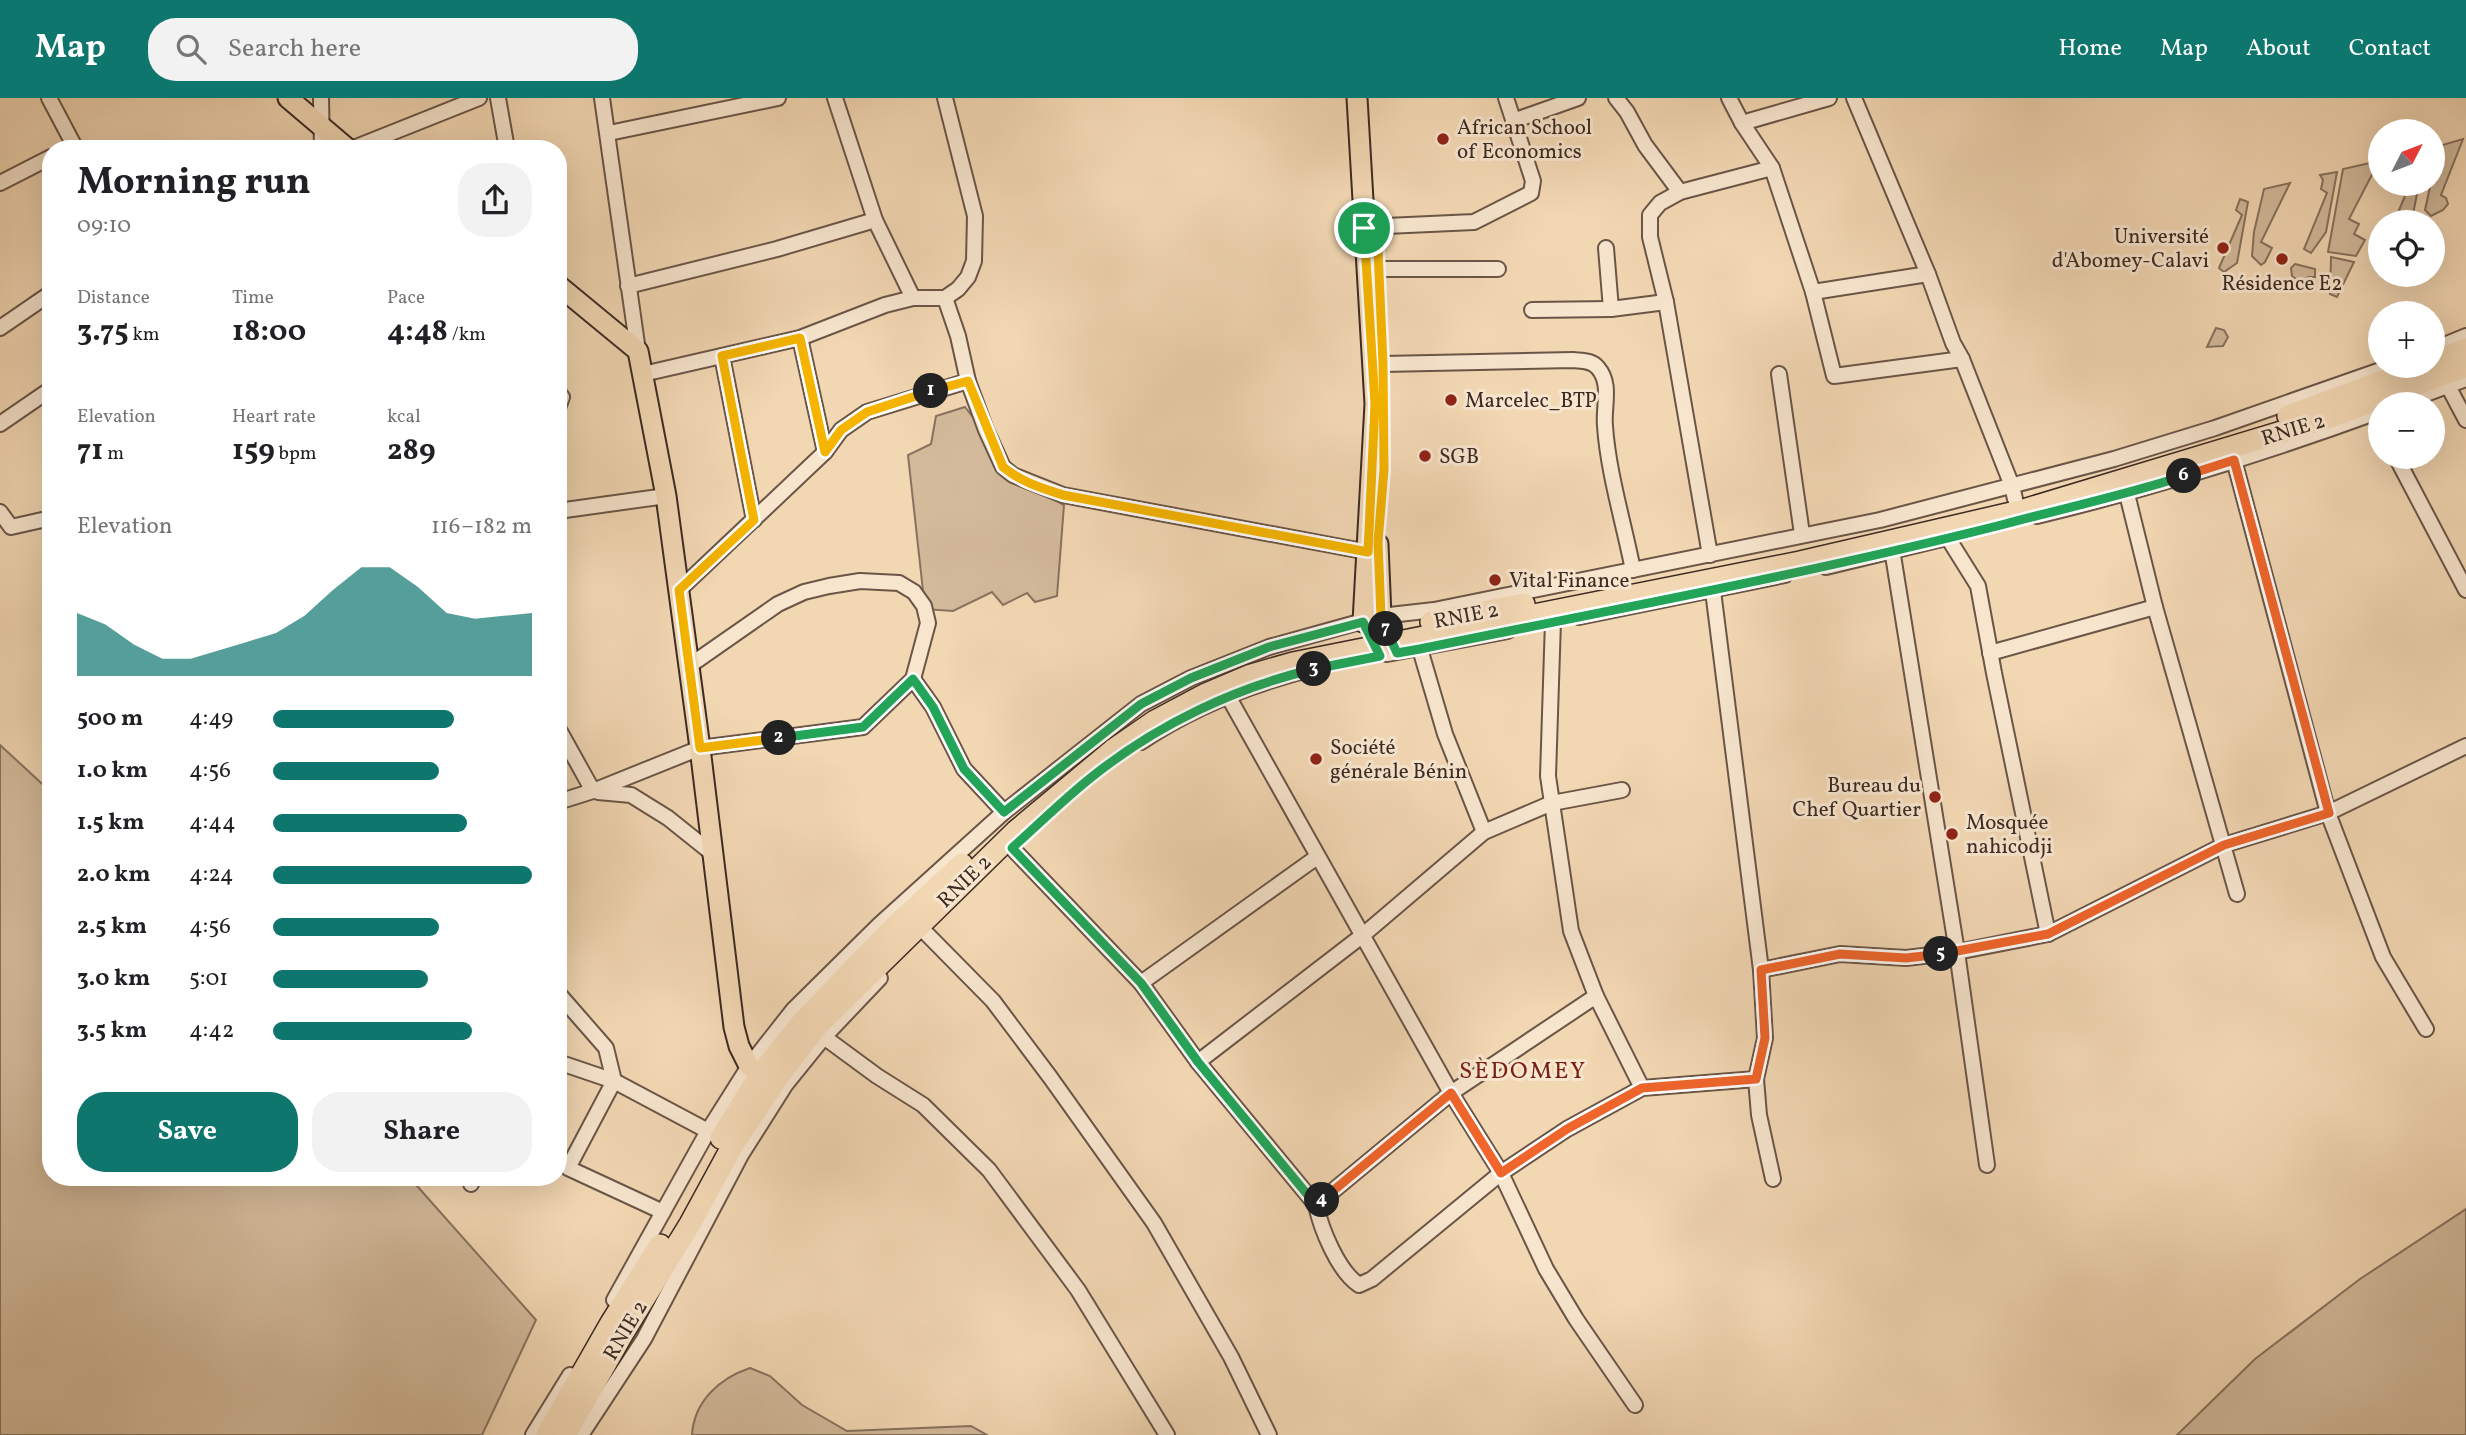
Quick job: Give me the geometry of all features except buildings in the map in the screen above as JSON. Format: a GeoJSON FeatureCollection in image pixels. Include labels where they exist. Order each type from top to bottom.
{"type":"FeatureCollection","features":[{"type":"Feature","properties":{"kind":"highway"},"geometry":{"type":"LineString","coordinates":[[2445,358],[2466,349]]}},
{"type":"Feature","properties":{"kind":"highway","name":"RNIE 2"},"geometry":{"type":"LineString","coordinates":[[547,1435],[611,1323],[677,1219],[719,1141],[762,1073],[805,1019],[935,888],[1084,761],[1143,716],[1194,688],[1264,659],[1611,601],[1892,547],[2136,478],[2331,417],[2466,366]]}},
{"type":"Feature","properties":{"kind":"highway","name":"RNIE 2"},"geometry":{"type":"LineString","coordinates":[[1380,638],[1884,531],[2013,492],[2225,437],[2393,378]]}},
{"type":"Feature","properties":{"kind":"highway","name":"RNIE 2"},"geometry":{"type":"LineString","coordinates":[[565,1435],[690,1224],[733,1145],[762,1073]]}},
{"type":"Feature","properties":{"kind":"main road"},"geometry":{"type":"LineString","coordinates":[[288,98],[340,140]]}},
{"type":"Feature","properties":{"kind":"main road"},"geometry":{"type":"LineString","coordinates":[[1357,98],[1370,227],[1379,269],[1384,470],[1378,542],[1380,638]]}},
{"type":"Feature","properties":{"kind":"main road"},"geometry":{"type":"LineString","coordinates":[[1368,98],[1375,404],[1368,552],[1380,638]]}},
{"type":"Feature","properties":{"kind":"main road"},"geometry":{"type":"LineString","coordinates":[[567,292],[638,351],[666,496],[734,1027],[739,1046],[762,1073]]}},
{"type":"Feature","properties":{"kind":"street"},"geometry":{"type":"LineString","coordinates":[[50,98],[69,140]]}},
{"type":"Feature","properties":{"kind":"street"},"geometry":{"type":"LineString","coordinates":[[321,98],[322,140]]}},
{"type":"Feature","properties":{"kind":"street"},"geometry":{"type":"LineString","coordinates":[[373,140],[479,98]]}},
{"type":"Feature","properties":{"kind":"street"},"geometry":{"type":"LineString","coordinates":[[498,98],[505,140]]}},
{"type":"Feature","properties":{"kind":"street"},"geometry":{"type":"LineString","coordinates":[[603,98],[638,351]]}},
{"type":"Feature","properties":{"kind":"street"},"geometry":{"type":"LineString","coordinates":[[609,133],[778,98]]}},
{"type":"Feature","properties":{"kind":"street"},"geometry":{"type":"LineString","coordinates":[[837,98],[875,220],[913,298]]}},
{"type":"Feature","properties":{"kind":"street"},"geometry":{"type":"LineString","coordinates":[[643,374],[800,338],[885,305],[913,298],[945,298],[958,289],[968,277],[974,261],[975,216],[945,98]]}},
{"type":"Feature","properties":{"kind":"street"},"geometry":{"type":"LineString","coordinates":[[1370,227],[1474,222],[1531,193],[1533,181],[1506,98]]}},
{"type":"Feature","properties":{"kind":"street"},"geometry":{"type":"LineString","coordinates":[[1513,121],[1578,98]]}},
{"type":"Feature","properties":{"kind":"street"},"geometry":{"type":"LineString","coordinates":[[1616,98],[1645,145],[1681,192]]}},
{"type":"Feature","properties":{"kind":"street"},"geometry":{"type":"LineString","coordinates":[[1729,98],[1772,168],[1813,292],[1835,376],[1962,359]]}},
{"type":"Feature","properties":{"kind":"street"},"geometry":{"type":"LineString","coordinates":[[1742,123],[1829,98]]}},
{"type":"Feature","properties":{"kind":"street"},"geometry":{"type":"LineString","coordinates":[[1854,98],[1928,274],[2013,492]]}},
{"type":"Feature","properties":{"kind":"street"},"geometry":{"type":"LineString","coordinates":[[0,183],[42,162]]}},
{"type":"Feature","properties":{"kind":"street"},"geometry":{"type":"LineString","coordinates":[[1710,555],[1666,302],[1650,237],[1650,215],[1660,202],[1681,192],[1772,168]]}},
{"type":"Feature","properties":{"kind":"street"},"geometry":{"type":"LineString","coordinates":[[628,286],[777,249],[875,220]]}},
{"type":"Feature","properties":{"kind":"street"},"geometry":{"type":"LineString","coordinates":[[1606,248],[1611,309]]}},
{"type":"Feature","properties":{"kind":"street"},"geometry":{"type":"LineString","coordinates":[[1379,269],[1498,269]]}},
{"type":"Feature","properties":{"kind":"street"},"geometry":{"type":"LineString","coordinates":[[1813,292],[1928,274]]}},
{"type":"Feature","properties":{"kind":"street"},"geometry":{"type":"LineString","coordinates":[[945,298],[958,336],[968,381],[1003,467],[1013,475],[1063,495],[1368,552]]}},
{"type":"Feature","properties":{"kind":"street"},"geometry":{"type":"LineString","coordinates":[[0,328],[42,299]]}},
{"type":"Feature","properties":{"kind":"street"},"geometry":{"type":"LineString","coordinates":[[1532,310],[1611,309],[1666,302]]}},
{"type":"Feature","properties":{"kind":"street"},"geometry":{"type":"LineString","coordinates":[[2445,345],[2466,336]]}},
{"type":"Feature","properties":{"kind":"street"},"geometry":{"type":"LineString","coordinates":[[800,338],[825,452]]}},
{"type":"Feature","properties":{"kind":"street"},"geometry":{"type":"LineString","coordinates":[[722,356],[754,520]]}},
{"type":"Feature","properties":{"kind":"street"},"geometry":{"type":"LineString","coordinates":[[1383,364],[1573,360],[1590,362],[1598,367],[1604,378],[1607,397],[1604,419],[1606,442],[1633,570]]}},
{"type":"Feature","properties":{"kind":"street"},"geometry":{"type":"LineString","coordinates":[[1779,373],[1802,534]]}},
{"type":"Feature","properties":{"kind":"street"},"geometry":{"type":"LineString","coordinates":[[581,1435],[644,1339],[741,1155],[786,1084],[824,1037],[924,931],[1012,848],[1093,776],[1151,736],[1228,696],[1289,675],[1380,638],[1434,610],[2013,492],[2215,428],[2368,374]]}},
{"type":"Feature","properties":{"kind":"street"},"geometry":{"type":"LineString","coordinates":[[2432,392],[2466,379]]}},
{"type":"Feature","properties":{"kind":"street"},"geometry":{"type":"LineString","coordinates":[[679,590],[825,452],[841,430],[867,412],[968,381]]}},
{"type":"Feature","properties":{"kind":"street"},"geometry":{"type":"LineString","coordinates":[[2448,386],[2466,419]]}},
{"type":"Feature","properties":{"kind":"street"},"geometry":{"type":"LineString","coordinates":[[0,424],[42,395]]}},
{"type":"Feature","properties":{"kind":"street"},"geometry":{"type":"LineString","coordinates":[[533,1435],[590,1343],[708,1131],[762,1073],[793,1010],[879,925],[1004,812],[1141,704],[1191,678],[1269,647],[1380,638],[1420,649],[1713,591],[2127,494],[2368,420]]}},
{"type":"Feature","properties":{"kind":"street"},"geometry":{"type":"LineString","coordinates":[[2234,460],[2329,813],[2383,957],[2426,1029]]}},
{"type":"Feature","properties":{"kind":"street"},"geometry":{"type":"LineString","coordinates":[[2402,469],[2466,590]]}},
{"type":"Feature","properties":{"kind":"street"},"geometry":{"type":"LineString","coordinates":[[2127,494],[2155,607],[2237,894]]}},
{"type":"Feature","properties":{"kind":"street"},"geometry":{"type":"LineString","coordinates":[[567,510],[666,496]]}},
{"type":"Feature","properties":{"kind":"street"},"geometry":{"type":"LineString","coordinates":[[0,512],[11,527],[42,520]]}},
{"type":"Feature","properties":{"kind":"street"},"geometry":{"type":"LineString","coordinates":[[1948,538],[1978,586],[2048,934]]}},
{"type":"Feature","properties":{"kind":"street"},"geometry":{"type":"LineString","coordinates":[[1892,547],[1957,952],[1987,1165]]}},
{"type":"Feature","properties":{"kind":"street"},"geometry":{"type":"LineString","coordinates":[[567,799],[700,748],[863,727],[913,679],[928,622],[924,606],[914,592],[898,583],[860,581],[804,592],[778,604],[689,666]]}},
{"type":"Feature","properties":{"kind":"street"},"geometry":{"type":"LineString","coordinates":[[1713,591],[1761,970],[1765,1038],[1756,1079],[1759,1115],[1773,1180]]}},
{"type":"Feature","properties":{"kind":"street"},"geometry":{"type":"LineString","coordinates":[[1990,653],[2155,607]]}},
{"type":"Feature","properties":{"kind":"street"},"geometry":{"type":"LineString","coordinates":[[1553,621],[1548,776],[1571,930],[1596,996],[1642,1088]]}},
{"type":"Feature","properties":{"kind":"street"},"geometry":{"type":"LineString","coordinates":[[1420,649],[1445,734],[1484,832]]}},
{"type":"Feature","properties":{"kind":"street"},"geometry":{"type":"LineString","coordinates":[[913,679],[933,707],[964,769],[1004,812]]}},
{"type":"Feature","properties":{"kind":"street"},"geometry":{"type":"LineString","coordinates":[[1228,696],[1451,1093],[1501,1173],[1546,1269],[1576,1319],[1635,1405]]}},
{"type":"Feature","properties":{"kind":"street"},"geometry":{"type":"LineString","coordinates":[[567,744],[593,791]]}},
{"type":"Feature","properties":{"kind":"street"},"geometry":{"type":"LineString","coordinates":[[1761,970],[1840,954],[1906,958],[1957,952],[2048,934],[2224,845],[2329,813],[2466,746]]}},
{"type":"Feature","properties":{"kind":"street"},"geometry":{"type":"LineString","coordinates":[[1198,1062],[1363,935],[1484,832],[1552,803],[1622,790]]}},
{"type":"Feature","properties":{"kind":"street"},"geometry":{"type":"LineString","coordinates":[[593,791],[631,795],[668,818],[713,854]]}},
{"type":"Feature","properties":{"kind":"street"},"geometry":{"type":"LineString","coordinates":[[1012,848],[1141,983],[1198,1062],[1316,1205],[1320,1225],[1349,1278],[1360,1285],[1371,1279],[1501,1173],[1567,1129],[1642,1088],[1756,1079]]}},
{"type":"Feature","properties":{"kind":"street"},"geometry":{"type":"LineString","coordinates":[[1141,983],[1317,857]]}},
{"type":"Feature","properties":{"kind":"street"},"geometry":{"type":"LineString","coordinates":[[924,931],[993,1001],[1153,1223],[1231,1357],[1269,1435]]}},
{"type":"Feature","properties":{"kind":"street"},"geometry":{"type":"LineString","coordinates":[[1316,1205],[1451,1093],[1596,996]]}},
{"type":"Feature","properties":{"kind":"street"},"geometry":{"type":"LineString","coordinates":[[567,1003],[606,1048],[614,1081],[568,1168],[663,1212]]}},
{"type":"Feature","properties":{"kind":"street"},"geometry":{"type":"LineString","coordinates":[[824,1037],[877,1076],[923,1104],[989,1171],[1079,1290],[1167,1435]]}},
{"type":"Feature","properties":{"kind":"street"},"geometry":{"type":"LineString","coordinates":[[567,1065],[614,1081],[708,1131]]}},
{"type":"Feature","properties":{"kind":"shaded area"},"geometry":{"type":"Polygon","coordinates":[[[2463,139],[2445,185],[2445,144],[2463,139]]]}},
{"type":"Feature","properties":{"kind":"shaded area"},"geometry":{"type":"Polygon","coordinates":[[[2368,163],[2368,182],[2349,219],[2359,224],[2354,234],[2365,240],[2356,256],[2328,252],[2343,169],[2368,163]]]}},
{"type":"Feature","properties":{"kind":"shaded area"},"geometry":{"type":"Polygon","coordinates":[[[2337,172],[2326,232],[2311,253],[2304,249],[2327,193],[2321,189],[2323,180],[2320,175],[2337,172]]]}},
{"type":"Feature","properties":{"kind":"shaded area"},"geometry":{"type":"Polygon","coordinates":[[[2290,183],[2261,242],[2272,248],[2261,265],[2252,256],[2254,232],[2264,189],[2290,183]]]}},
{"type":"Feature","properties":{"kind":"shaded area"},"geometry":{"type":"Polygon","coordinates":[[[2405,196],[2417,196],[2414,210],[2399,210],[2405,196]]]}},
{"type":"Feature","properties":{"kind":"shaded area"},"geometry":{"type":"Polygon","coordinates":[[[2428,196],[2446,198],[2448,204],[2443,210],[2425,210],[2428,196]]]}},
{"type":"Feature","properties":{"kind":"shaded area"},"geometry":{"type":"Polygon","coordinates":[[[2240,199],[2248,202],[2237,263],[2224,272],[2219,268],[2242,215],[2236,210],[2240,199]]]}},
{"type":"Feature","properties":{"kind":"shaded area"},"geometry":{"type":"Polygon","coordinates":[[[2331,257],[2354,262],[2337,297],[2330,294],[2331,257]]]}},
{"type":"Feature","properties":{"kind":"shaded area"},"geometry":{"type":"Polygon","coordinates":[[[2295,264],[2315,269],[2315,277],[2308,277],[2303,284],[2292,276],[2291,268],[2295,264]]]}},
{"type":"Feature","properties":{"kind":"shaded area"},"geometry":{"type":"Polygon","coordinates":[[[2216,328],[2224,330],[2228,337],[2223,346],[2207,347],[2216,328]]]}},
{"type":"Feature","properties":{"kind":"shaded area"},"geometry":{"type":"Polygon","coordinates":[[[965,407],[982,429],[1002,471],[1064,505],[1057,596],[1035,602],[1027,593],[1003,605],[992,592],[953,611],[925,609],[908,455],[931,444],[936,416],[965,407]]]}},
{"type":"Feature","properties":{"kind":"shaded area"},"geometry":{"type":"Polygon","coordinates":[[[0,745],[42,784],[42,1186],[417,1186],[536,1320],[482,1435],[0,1435],[0,745]]]}},
{"type":"Feature","properties":{"kind":"shaded area"},"geometry":{"type":"Polygon","coordinates":[[[2466,1209],[2466,1435],[2177,1435],[2255,1359],[2360,1279],[2466,1209]]]}},
{"type":"Feature","properties":{"kind":"shaded area"},"geometry":{"type":"Polygon","coordinates":[[[750,1368],[770,1376],[802,1405],[847,1431],[971,1426],[987,1435],[692,1435],[698,1412],[710,1392],[739,1372],[750,1368]]]}},
{"type":"Feature","properties":{"kind":"place","name":"African School of Economics"},"geometry":{"type":"Point","coordinates":[1443,139]}},
{"type":"Feature","properties":{"kind":"place","name":"Université d'Abomey-Calavi"},"geometry":{"type":"Point","coordinates":[2223,248]}},
{"type":"Feature","properties":{"kind":"place","name":"Résidence E2"},"geometry":{"type":"Point","coordinates":[2282,259]}},
{"type":"Feature","properties":{"kind":"place","name":"Marcelec_BTP"},"geometry":{"type":"Point","coordinates":[1451,400]}},
{"type":"Feature","properties":{"kind":"place","name":"SGB"},"geometry":{"type":"Point","coordinates":[1425,456]}},
{"type":"Feature","properties":{"kind":"place","name":"Vital Finance"},"geometry":{"type":"Point","coordinates":[1495,580]}},
{"type":"Feature","properties":{"kind":"place","name":"Société générale Bénin"},"geometry":{"type":"Point","coordinates":[1316,759]}},
{"type":"Feature","properties":{"kind":"place","name":"Bureau du Chef Quartier"},"geometry":{"type":"Point","coordinates":[1935,797]}},
{"type":"Feature","properties":{"kind":"place","name":"Mosquée nahicodji"},"geometry":{"type":"Point","coordinates":[1952,834]}},
{"type":"Feature","properties":{"kind":"district","name":"SÈDOMEY"},"geometry":{"type":"Point","coordinates":[1523,1070]}},
{"type":"Feature","properties":{"kind":"route"},"geometry":{"type":"LineString","coordinates":[[1377,227],[1383,364],[1384,470],[1378,542],[1381,616],[1397,653],[1713,591],[1893,552],[2127,494],[2234,460],[2329,813],[2224,845],[2048,934],[1957,952],[1906,958],[1840,954],[1761,970],[1765,1038],[1756,1079],[1642,1088],[1567,1129],[1501,1173],[1451,1093],[1316,1205],[1198,1062],[1141,983],[1012,848],[1093,776],[1151,736],[1194,712],[1228,696],[1289,675],[1380,656],[1373,647],[1363,622],[1269,647],[1191,678],[1141,704],[1004,812],[964,769],[933,707],[913,679],[863,727],[700,748],[679,590],[754,520],[722,356],[800,338],[825,452],[841,430],[867,412],[968,381],[1003,467],[1033,485],[1063,495],[1368,552],[1375,404],[1364,228],[1377,227]]}}]}
